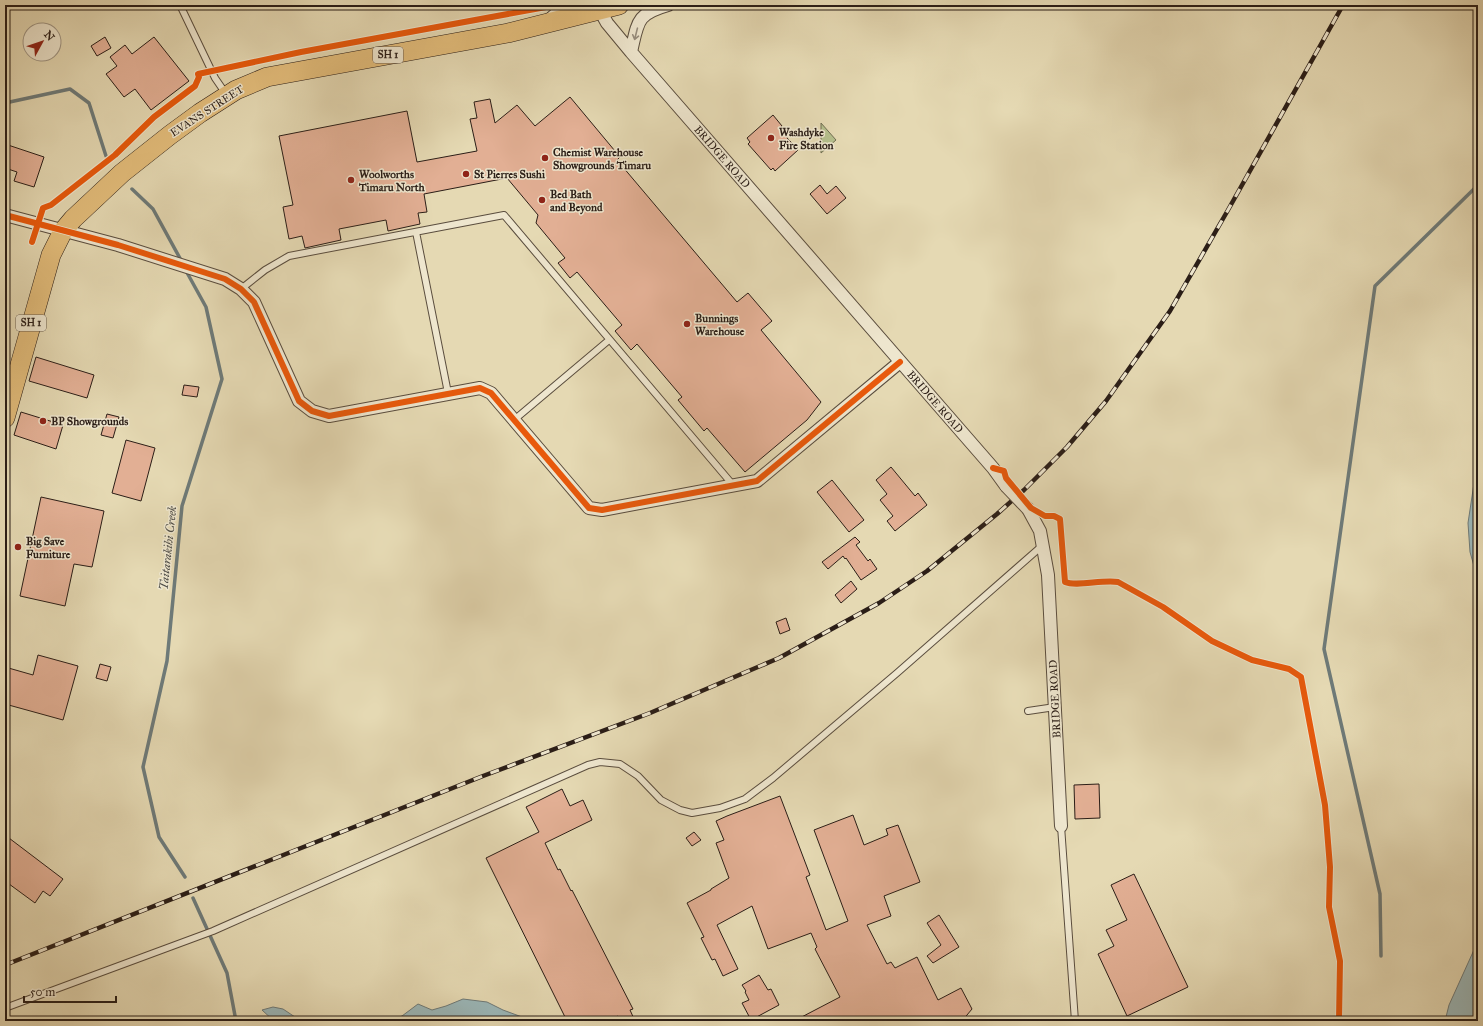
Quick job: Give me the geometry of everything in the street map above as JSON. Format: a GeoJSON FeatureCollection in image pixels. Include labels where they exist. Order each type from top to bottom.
{"type":"FeatureCollection","features":[{"type":"Feature","properties":{"kind":"highway","name":"SH 1"},"geometry":{"type":"LineString","coordinates":[[598,8],[619,5]]}},
{"type":"Feature","properties":{"kind":"highway","name":"EVANS STREET"},"geometry":{"type":"LineString","coordinates":[[5,418],[51,255],[63,231],[73,219],[122,173],[170,135],[236,90],[268,77],[508,33],[598,8]]}},
{"type":"Feature","properties":{"kind":"street"},"geometry":{"type":"LineString","coordinates":[[544,24],[566,5]]}},
{"type":"Feature","properties":{"kind":"street"},"geometry":{"type":"LineString","coordinates":[[631,52],[639,21],[644,15],[654,9],[668,5]]}},
{"type":"Feature","properties":{"kind":"street","name":"BRIDGE ROAD"},"geometry":{"type":"LineString","coordinates":[[598,8],[607,23],[631,52],[1006,486],[1028,509],[1040,531],[1048,575],[1061,826]]}},
{"type":"Feature","properties":{"kind":"street"},"geometry":{"type":"LineString","coordinates":[[5,215],[118,245],[225,279],[241,288],[254,302],[299,401],[312,411],[329,416],[480,388],[491,393],[589,508],[602,510],[756,481],[900,362]]}},
{"type":"Feature","properties":{"kind":"lane"},"geometry":{"type":"LineString","coordinates":[[180,5],[215,78],[227,96]]}},
{"type":"Feature","properties":{"kind":"lane"},"geometry":{"type":"LineString","coordinates":[[241,288],[265,270],[289,256],[504,215],[733,485]]}},
{"type":"Feature","properties":{"kind":"lane"},"geometry":{"type":"LineString","coordinates":[[416,232],[448,393]]}},
{"type":"Feature","properties":{"kind":"lane"},"geometry":{"type":"LineString","coordinates":[[514,420],[610,340]]}},
{"type":"Feature","properties":{"kind":"lane"},"geometry":{"type":"LineString","coordinates":[[5,1008],[213,931],[588,765],[600,762],[620,764],[638,776],[661,800],[680,810],[692,813],[720,808],[744,799],[773,778],[898,673],[1043,544]]}},
{"type":"Feature","properties":{"kind":"lane"},"geometry":{"type":"LineString","coordinates":[[1028,711],[1056,707]]}},
{"type":"Feature","properties":{"kind":"lane"},"geometry":{"type":"LineString","coordinates":[[1061,826],[1075,1021]]}},
{"type":"Feature","properties":{"kind":"green space"},"geometry":{"type":"Polygon","coordinates":[[[821,123],[836,140],[821,153],[821,123]]]}},
{"type":"Feature","properties":{"kind":"water"},"geometry":{"type":"Polygon","coordinates":[[[1478,457],[1478,580],[1470,552],[1468,523],[1478,457]]]}},
{"type":"Feature","properties":{"kind":"water"},"geometry":{"type":"Polygon","coordinates":[[[1478,941],[1478,1021],[1445,1021],[1449,1005],[1478,941]]]}},
{"type":"Feature","properties":{"kind":"water"},"geometry":{"type":"Polygon","coordinates":[[[463,999],[487,1002],[522,1017],[523,1021],[386,1021],[402,1016],[418,1004],[432,1010],[463,999]]]}},
{"type":"Feature","properties":{"kind":"water"},"geometry":{"type":"Polygon","coordinates":[[[273,1007],[283,1009],[301,1021],[274,1021],[262,1010],[273,1007]]]}},
{"type":"Feature","properties":{"kind":"building"},"geometry":{"type":"Polygon","coordinates":[[[105,37],[111,48],[97,56],[91,46],[105,37]]]}},
{"type":"Feature","properties":{"kind":"building"},"geometry":{"type":"Polygon","coordinates":[[[154,37],[189,81],[151,110],[135,89],[124,97],[106,74],[117,66],[110,57],[125,45],[132,54],[154,37]]]}},
{"type":"Feature","properties":{"kind":"building"},"geometry":{"type":"Polygon","coordinates":[[[570,97],[620,157],[617,160],[737,302],[748,293],[772,321],[761,330],[821,402],[807,420],[745,472],[707,428],[704,431],[678,400],[682,397],[637,344],[631,350],[615,331],[622,325],[577,272],[570,278],[558,263],[565,258],[536,223],[538,215],[507,178],[424,194],[427,212],[418,213],[420,224],[388,231],[386,220],[339,229],[341,240],[305,248],[302,236],[289,239],[283,207],[293,205],[279,136],[407,111],[417,162],[477,151],[470,119],[477,118],[474,102],[490,99],[495,123],[517,105],[535,126],[570,97]]]}},
{"type":"Feature","properties":{"kind":"building"},"geometry":{"type":"Polygon","coordinates":[[[773,115],[782,126],[779,129],[798,150],[775,171],[773,168],[771,170],[748,144],[750,142],[747,138],[773,115]]]}},
{"type":"Feature","properties":{"kind":"building"},"geometry":{"type":"Polygon","coordinates":[[[5,144],[44,157],[34,187],[14,181],[17,172],[5,168],[5,144]]]}},
{"type":"Feature","properties":{"kind":"building"},"geometry":{"type":"Polygon","coordinates":[[[820,185],[827,194],[836,186],[846,198],[827,214],[810,194],[820,185]]]}},
{"type":"Feature","properties":{"kind":"building"},"geometry":{"type":"Polygon","coordinates":[[[36,357],[94,375],[87,398],[29,381],[36,357]]]}},
{"type":"Feature","properties":{"kind":"building"},"geometry":{"type":"Polygon","coordinates":[[[184,385],[199,387],[197,397],[182,395],[184,385]]]}},
{"type":"Feature","properties":{"kind":"building"},"geometry":{"type":"Polygon","coordinates":[[[21,412],[63,425],[56,449],[14,435],[21,412]]]}},
{"type":"Feature","properties":{"kind":"building"},"geometry":{"type":"Polygon","coordinates":[[[107,414],[119,417],[113,438],[101,435],[107,414]]]}},
{"type":"Feature","properties":{"kind":"building"},"geometry":{"type":"Polygon","coordinates":[[[126,440],[155,448],[141,501],[112,493],[126,440]]]}},
{"type":"Feature","properties":{"kind":"building"},"geometry":{"type":"Polygon","coordinates":[[[891,467],[915,496],[918,493],[927,505],[895,531],[887,521],[893,516],[880,500],[887,494],[876,480],[891,467]]]}},
{"type":"Feature","properties":{"kind":"building"},"geometry":{"type":"Polygon","coordinates":[[[832,480],[864,520],[849,532],[817,492],[832,480]]]}},
{"type":"Feature","properties":{"kind":"building"},"geometry":{"type":"Polygon","coordinates":[[[41,497],[104,511],[92,567],[74,564],[65,606],[20,596],[41,497]]]}},
{"type":"Feature","properties":{"kind":"building"},"geometry":{"type":"Polygon","coordinates":[[[855,537],[860,542],[856,545],[868,561],[870,559],[877,569],[861,580],[843,556],[828,569],[822,562],[855,537]]]}},
{"type":"Feature","properties":{"kind":"building"},"geometry":{"type":"Polygon","coordinates":[[[851,581],[857,589],[841,603],[835,595],[851,581]]]}},
{"type":"Feature","properties":{"kind":"building"},"geometry":{"type":"Polygon","coordinates":[[[786,618],[790,630],[780,634],[776,622],[786,618]]]}},
{"type":"Feature","properties":{"kind":"building"},"geometry":{"type":"Polygon","coordinates":[[[38,655],[78,666],[63,720],[5,704],[5,667],[33,675],[38,655]]]}},
{"type":"Feature","properties":{"kind":"building"},"geometry":{"type":"Polygon","coordinates":[[[100,664],[111,667],[107,681],[96,678],[100,664]]]}},
{"type":"Feature","properties":{"kind":"building"},"geometry":{"type":"Polygon","coordinates":[[[1099,784],[1100,818],[1075,819],[1074,785],[1099,784]]]}},
{"type":"Feature","properties":{"kind":"building"},"geometry":{"type":"Polygon","coordinates":[[[562,789],[570,806],[583,800],[592,820],[545,843],[558,870],[560,869],[571,891],[572,890],[633,1009],[630,1010],[635,1021],[621,1021],[618,1016],[609,1021],[567,1021],[486,858],[539,832],[526,807],[562,789]]]}},
{"type":"Feature","properties":{"kind":"building"},"geometry":{"type":"Polygon","coordinates":[[[780,796],[810,875],[806,877],[826,930],[848,921],[814,830],[853,815],[864,845],[888,835],[886,829],[898,825],[920,882],[884,896],[891,916],[867,925],[887,964],[891,962],[895,968],[917,957],[938,1000],[961,988],[972,1009],[962,1021],[794,1021],[840,997],[815,949],[817,947],[811,933],[768,949],[752,906],[717,925],[738,969],[723,976],[715,959],[712,960],[701,938],[704,937],[687,903],[729,878],[716,843],[724,840],[716,821],[780,796]]]}},
{"type":"Feature","properties":{"kind":"building"},"geometry":{"type":"Polygon","coordinates":[[[694,832],[701,840],[692,846],[686,838],[694,832]]]}},
{"type":"Feature","properties":{"kind":"building"},"geometry":{"type":"Polygon","coordinates":[[[5,835],[63,879],[50,896],[43,891],[35,903],[5,881],[5,835]]]}},
{"type":"Feature","properties":{"kind":"building"},"geometry":{"type":"Polygon","coordinates":[[[1134,874],[1188,987],[1127,1016],[1098,954],[1114,946],[1106,930],[1127,920],[1111,885],[1134,874]]]}},
{"type":"Feature","properties":{"kind":"building"},"geometry":{"type":"Polygon","coordinates":[[[939,915],[959,947],[933,963],[927,956],[941,945],[927,923],[939,915]]]}},
{"type":"Feature","properties":{"kind":"building"},"geometry":{"type":"Polygon","coordinates":[[[759,975],[768,990],[771,989],[779,1005],[751,1020],[742,1003],[749,1000],[742,985],[759,975]]]}},
{"type":"Feature","properties":{"kind":"waterway","name":"Taitarakihi Creek"},"geometry":{"type":"LineString","coordinates":[[5,103],[70,89],[89,103],[106,156]]}},
{"type":"Feature","properties":{"kind":"waterway"},"geometry":{"type":"LineString","coordinates":[[1381,956],[1380,894],[1324,649],[1375,286],[1478,185]]}},
{"type":"Feature","properties":{"kind":"waterway","name":"Taitarakihi Creek"},"geometry":{"type":"LineString","coordinates":[[132,189],[153,209],[182,262]]}},
{"type":"Feature","properties":{"kind":"waterway","name":"Taitarakihi Creek"},"geometry":{"type":"LineString","coordinates":[[185,269],[206,307],[222,379],[182,506],[167,661],[143,767],[159,837],[185,877]]}},
{"type":"Feature","properties":{"kind":"waterway","name":"Taitarakihi Creek"},"geometry":{"type":"LineString","coordinates":[[193,898],[227,973],[236,1021]]}},
{"type":"Feature","properties":{"kind":"railway"},"geometry":{"type":"LineString","coordinates":[[5,965],[483,776],[650,713],[779,658],[879,603],[927,571],[1024,490],[1067,447],[1106,401],[1170,311],[1343,5]]}},
{"type":"Feature","properties":{"kind":"cycle path"},"geometry":{"type":"LineString","coordinates":[[32,242],[43,208],[51,205],[115,155],[154,117],[195,86],[199,77],[198,74],[301,52],[546,7],[550,5]]}},
{"type":"Feature","properties":{"kind":"cycle path"},"geometry":{"type":"LineString","coordinates":[[5,215],[118,245],[225,279],[241,289],[254,302],[299,401],[312,411],[329,416],[480,388],[491,393],[589,508],[602,510],[757,481],[900,362]]}},
{"type":"Feature","properties":{"kind":"cycle path"},"geometry":{"type":"LineString","coordinates":[[993,468],[1004,471],[1006,478],[1031,508],[1045,516],[1054,516],[1060,519],[1065,582],[1076,584],[1105,581],[1118,582],[1163,607],[1212,641],[1252,660],[1289,669],[1301,677],[1325,805],[1330,867],[1329,907],[1340,961],[1339,1021]]}},
{"type":"Feature","properties":{"kind":"place","name":"Washdyke Fire Station"},"geometry":{"type":"Point","coordinates":[771,138]}},
{"type":"Feature","properties":{"kind":"place","name":"Chemist Warehouse Showgrounds Timaru"},"geometry":{"type":"Point","coordinates":[545,158]}},
{"type":"Feature","properties":{"kind":"place","name":"St Pierres Sushi"},"geometry":{"type":"Point","coordinates":[466,174]}},
{"type":"Feature","properties":{"kind":"place","name":"Woolworths Timaru North"},"geometry":{"type":"Point","coordinates":[351,180]}},
{"type":"Feature","properties":{"kind":"place","name":"Bed Bath and Beyond"},"geometry":{"type":"Point","coordinates":[542,200]}},
{"type":"Feature","properties":{"kind":"place","name":"Bunnings Warehouse"},"geometry":{"type":"Point","coordinates":[687,324]}},
{"type":"Feature","properties":{"kind":"place","name":"BP Showgrounds"},"geometry":{"type":"Point","coordinates":[43,421]}},
{"type":"Feature","properties":{"kind":"place","name":"Big Save Furniture"},"geometry":{"type":"Point","coordinates":[18,547]}}]}
